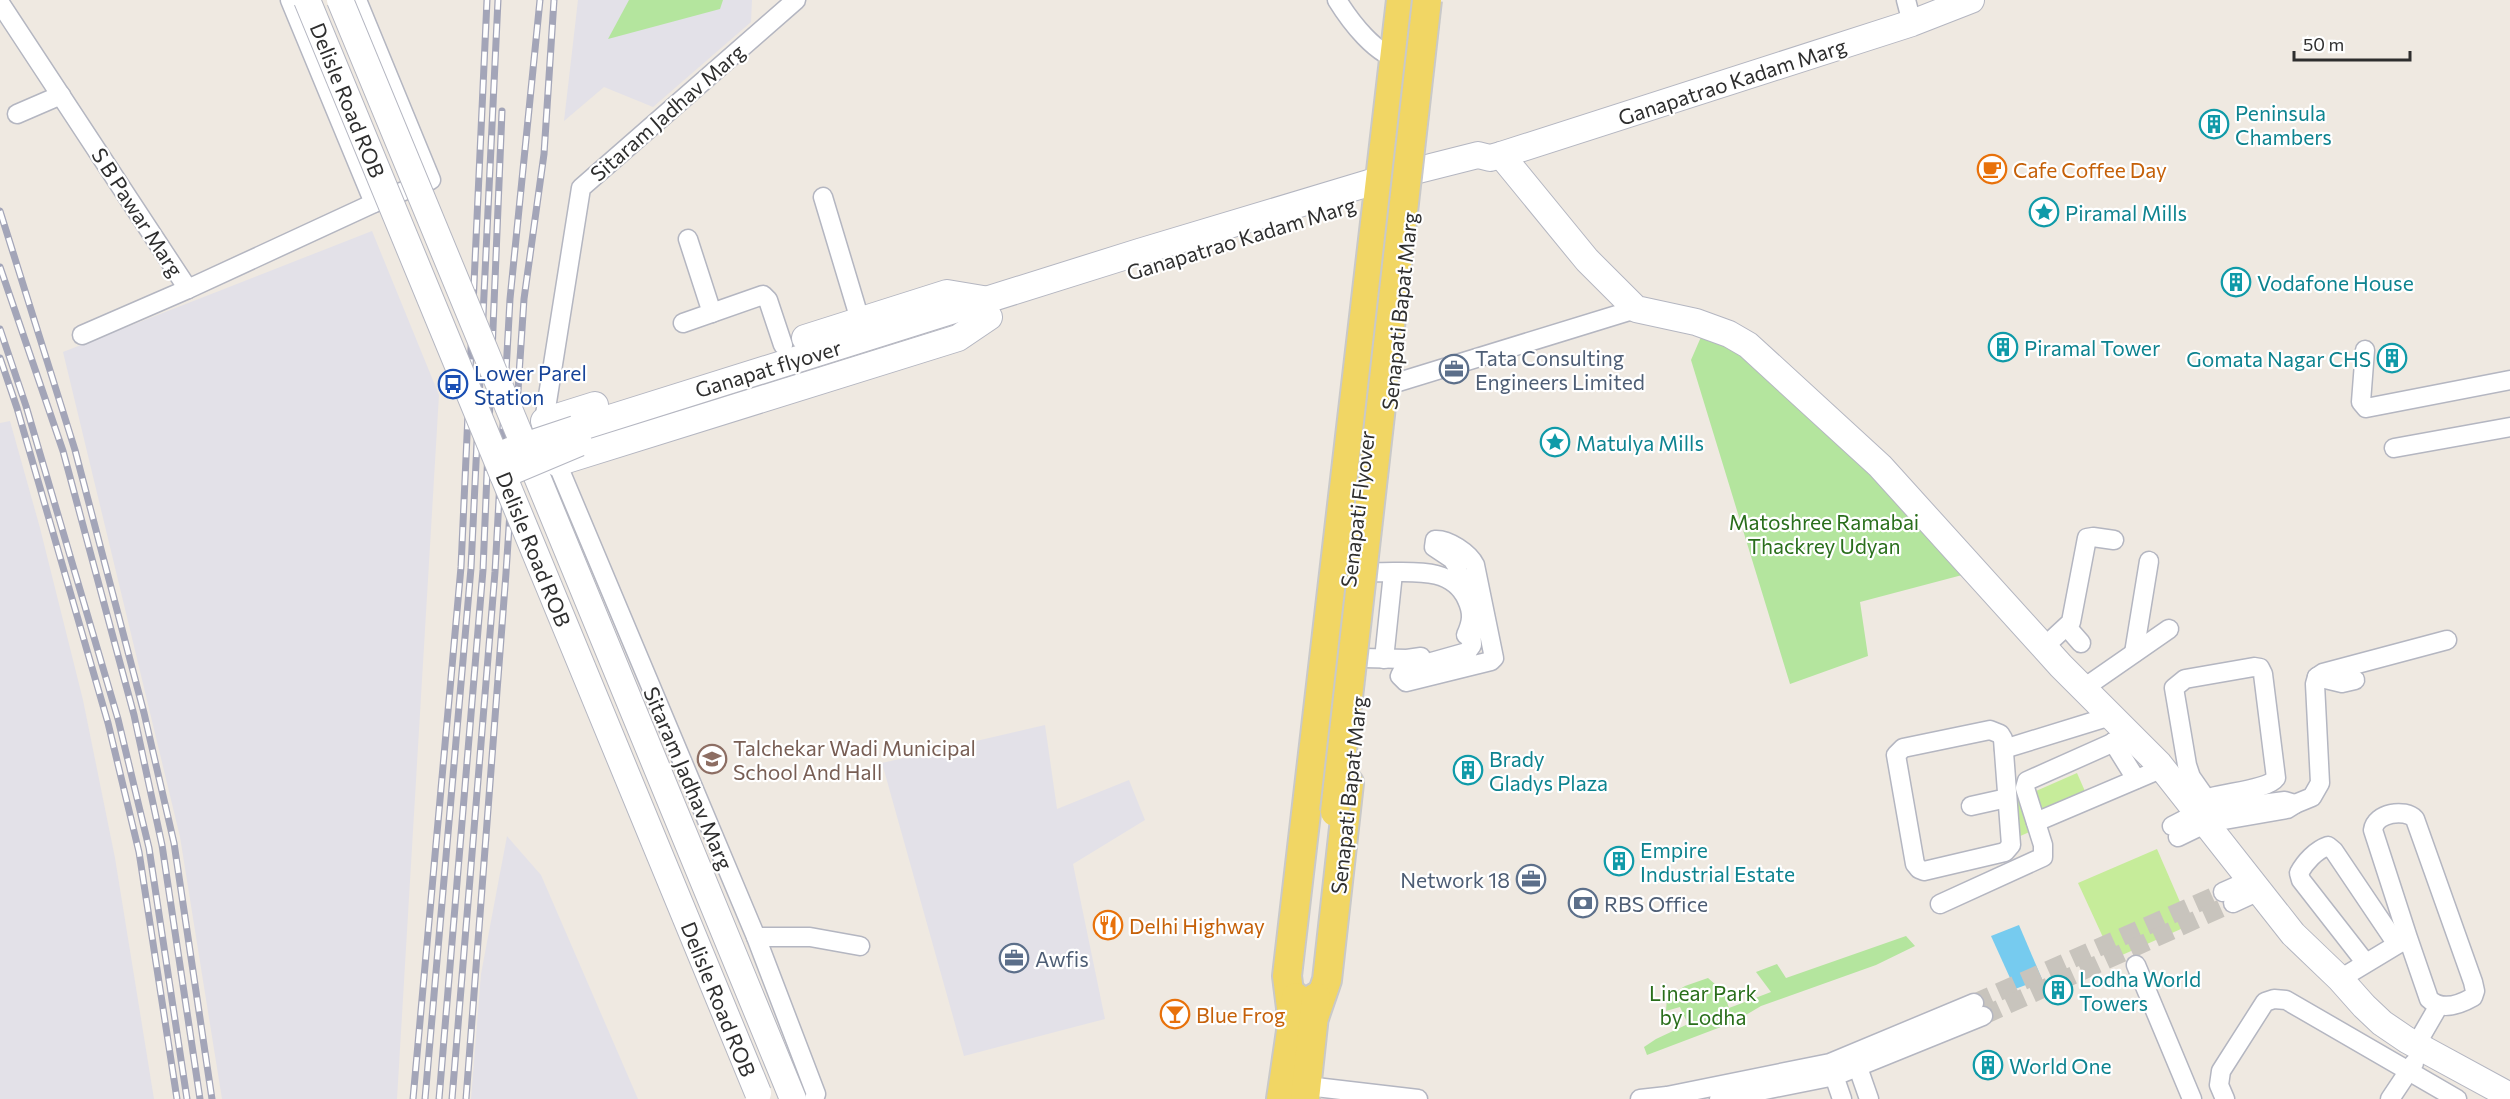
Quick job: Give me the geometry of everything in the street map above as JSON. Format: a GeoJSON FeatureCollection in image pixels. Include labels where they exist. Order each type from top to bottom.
{"type":"FeatureCollection","features":[{"type":"Feature","properties":{"kind":"main road","name":"Delisle Road ROB"},"geometry":{"type":"LineString","coordinates":[[307,0],[759,1096]]}},
{"type":"Feature","properties":{"kind":"main road","name":"Delisle Road ROB"},"geometry":{"type":"LineString","coordinates":[[340,0],[528,454],[802,1093]]}},
{"type":"Feature","properties":{"kind":"main road","name":"Senapati Bapat Marg"},"geometry":{"type":"LineString","coordinates":[[1304,1016],[1287,976],[1358,380],[1377,189],[1401,0]]}},
{"type":"Feature","properties":{"kind":"main road","name":"Senapati Flyover"},"geometry":{"type":"LineString","coordinates":[[1304,1016],[1316,976],[1328,811],[1416,0]]}},
{"type":"Feature","properties":{"kind":"main road","name":"Senapati Flyover"},"geometry":{"type":"LineString","coordinates":[[1328,811],[1428,0]]}},
{"type":"Feature","properties":{"kind":"main road","name":"Senapati Bapat Marg"},"geometry":{"type":"LineString","coordinates":[[1304,1016],[1327,980],[1374,658],[1382,573],[1392,384],[1414,180],[1437,0]]}},
{"type":"Feature","properties":{"kind":"main road","name":"Ganapatrao Kadam Marg"},"geometry":{"type":"LineString","coordinates":[[985,309],[1235,230],[1414,180],[1478,155],[1496,156],[1909,11],[1971,0]]}},
{"type":"Feature","properties":{"kind":"main road"},"geometry":{"type":"LineString","coordinates":[[1496,156],[1587,260],[1636,309],[1696,322],[1729,334],[1764,358],[1880,466],[2044,647],[2111,716],[2121,738],[2173,770],[2255,886],[2293,933],[2364,1006],[2382,1023],[2419,1046],[2510,1096]]}},
{"type":"Feature","properties":{"kind":"main road"},"geometry":{"type":"LineString","coordinates":[[947,292],[985,309],[958,338],[557,463],[544,421],[947,292]]}},
{"type":"Feature","properties":{"kind":"main road","name":"Ganapat flyover"},"geometry":{"type":"LineString","coordinates":[[499,466],[577,436],[985,309]]}},
{"type":"Feature","properties":{"kind":"main road"},"geometry":{"type":"LineString","coordinates":[[1304,1016],[1306,1092]]}},
{"type":"Feature","properties":{"kind":"main road"},"geometry":{"type":"LineString","coordinates":[[1281,1099],[1304,1016]]}},
{"type":"Feature","properties":{"kind":"street"},"geometry":{"type":"LineString","coordinates":[[290,0],[374,203]]}},
{"type":"Feature","properties":{"kind":"street","name":"S B Pawar Marg"},"geometry":{"type":"LineString","coordinates":[[0,3],[188,289],[374,203],[431,180],[357,0]]}},
{"type":"Feature","properties":{"kind":"street","name":"Sitaram Jadhav Marg"},"geometry":{"type":"LineString","coordinates":[[544,421],[581,188],[796,0]]}},
{"type":"Feature","properties":{"kind":"street"},"geometry":{"type":"LineString","coordinates":[[1337,0],[1351,22],[1365,37],[1395,59],[1429,64]]}},
{"type":"Feature","properties":{"kind":"street"},"geometry":{"type":"LineString","coordinates":[[17,114],[61,95]]}},
{"type":"Feature","properties":{"kind":"street"},"geometry":{"type":"LineString","coordinates":[[823,197],[860,320]]}},
{"type":"Feature","properties":{"kind":"street"},"geometry":{"type":"LineString","coordinates":[[688,239],[712,313]]}},
{"type":"Feature","properties":{"kind":"street"},"geometry":{"type":"LineString","coordinates":[[82,334],[188,289]]}},
{"type":"Feature","properties":{"kind":"street"},"geometry":{"type":"LineString","coordinates":[[683,323],[763,295],[766,297],[783,345]]}},
{"type":"Feature","properties":{"kind":"street"},"geometry":{"type":"LineString","coordinates":[[1358,380],[1392,384],[1636,309]]}},
{"type":"Feature","properties":{"kind":"street"},"geometry":{"type":"LineString","coordinates":[[2365,350],[2361,402],[2366,408],[2510,380]]}},
{"type":"Feature","properties":{"kind":"street"},"geometry":{"type":"LineString","coordinates":[[2394,448],[2510,427]]}},
{"type":"Feature","properties":{"kind":"street","name":"Sitaram Jadhav Marg"},"geometry":{"type":"LineString","coordinates":[[557,463],[756,937],[802,1093]]}},
{"type":"Feature","properties":{"kind":"street"},"geometry":{"type":"LineString","coordinates":[[2044,647],[2067,627],[2072,616],[2087,538],[2114,540]]}},
{"type":"Feature","properties":{"kind":"street"},"geometry":{"type":"LineString","coordinates":[[1435,540],[1442,541],[1465,553],[1475,565],[1494,658],[1491,662],[1407,682],[1402,680],[1400,676],[1403,670],[1471,649],[1472,610],[1462,589],[1456,565],[1452,559],[1434,547],[1435,540]]}},
{"type":"Feature","properties":{"kind":"street"},"geometry":{"type":"LineString","coordinates":[[2134,653],[2149,561]]}},
{"type":"Feature","properties":{"kind":"street"},"geometry":{"type":"LineString","coordinates":[[1382,573],[1425,573],[1446,576],[1462,589]]}},
{"type":"Feature","properties":{"kind":"street"},"geometry":{"type":"LineString","coordinates":[[1374,658],[1407,659],[1439,653],[1464,637],[1471,625]]}},
{"type":"Feature","properties":{"kind":"street"},"geometry":{"type":"LineString","coordinates":[[2067,627],[2081,643]]}},
{"type":"Feature","properties":{"kind":"street"},"geometry":{"type":"LineString","coordinates":[[2084,688],[2169,629]]}},
{"type":"Feature","properties":{"kind":"street"},"geometry":{"type":"LineString","coordinates":[[2201,809],[2285,801],[2295,804],[2312,797],[2320,783],[2315,684],[2318,677],[2324,673],[2447,640]]}},
{"type":"Feature","properties":{"kind":"street"},"geometry":{"type":"LineString","coordinates":[[2036,822],[2136,779],[2173,770],[2174,688],[2178,682],[2185,678],[2260,668],[2263,674],[2276,778],[2267,786],[2201,809],[2175,831]]}},
{"type":"Feature","properties":{"kind":"street"},"geometry":{"type":"LineString","coordinates":[[2318,677],[2342,683],[2355,680]]}},
{"type":"Feature","properties":{"kind":"street"},"geometry":{"type":"LineString","coordinates":[[2004,749],[2111,716]]}},
{"type":"Feature","properties":{"kind":"street"},"geometry":{"type":"LineString","coordinates":[[1990,730],[2000,734],[2003,739],[2007,798],[2011,845],[2008,849],[1924,871],[1918,869],[1915,864],[1896,754],[1903,748],[1990,730]]}},
{"type":"Feature","properties":{"kind":"street"},"geometry":{"type":"LineString","coordinates":[[1940,904],[2043,857],[2043,845],[2025,788],[2027,780],[2121,738],[2136,779]]}},
{"type":"Feature","properties":{"kind":"street"},"geometry":{"type":"LineString","coordinates":[[1971,806],[2007,798]]}},
{"type":"Feature","properties":{"kind":"street"},"geometry":{"type":"LineString","coordinates":[[2403,812],[2410,813],[2415,819],[2475,991],[2469,1000],[2438,1007],[2429,999],[2402,940],[2373,830],[2374,823],[2379,818],[2403,812]]}},
{"type":"Feature","properties":{"kind":"street"},"geometry":{"type":"LineString","coordinates":[[2366,962],[2301,880],[2299,873],[2303,866],[2322,848],[2328,846],[2334,851],[2402,940]]}},
{"type":"Feature","properties":{"kind":"street"},"geometry":{"type":"LineString","coordinates":[[2228,898],[2255,886]]}},
{"type":"Feature","properties":{"kind":"street"},"geometry":{"type":"LineString","coordinates":[[756,937],[810,937],[860,946]]}},
{"type":"Feature","properties":{"kind":"street"},"geometry":{"type":"LineString","coordinates":[[2340,979],[2402,940]]}},
{"type":"Feature","properties":{"kind":"street"},"geometry":{"type":"LineString","coordinates":[[2136,965],[2192,1099]]}},
{"type":"Feature","properties":{"kind":"street"},"geometry":{"type":"LineString","coordinates":[[2224,1099],[2219,1085],[2221,1071],[2265,1002],[2274,999],[2286,1000],[2409,1071],[2430,1092],[2457,1099]]}},
{"type":"Feature","properties":{"kind":"street"},"geometry":{"type":"LineString","coordinates":[[2390,1099],[2409,1071],[2438,1007]]}},
{"type":"Feature","properties":{"kind":"street"},"geometry":{"type":"LineString","coordinates":[[1719,1099],[1856,1061],[1978,1009]]}},
{"type":"Feature","properties":{"kind":"street"},"geometry":{"type":"LineString","coordinates":[[1856,1061],[1869,1099]]}},
{"type":"Feature","properties":{"kind":"street"},"geometry":{"type":"LineString","coordinates":[[2430,1092],[2448,1062]]}},
{"type":"Feature","properties":{"kind":"street"},"geometry":{"type":"LineString","coordinates":[[1640,1099],[1832,1069]]}},
{"type":"Feature","properties":{"kind":"street"},"geometry":{"type":"LineString","coordinates":[[1832,1069],[1842,1099]]}},
{"type":"Feature","properties":{"kind":"street"},"geometry":{"type":"LineString","coordinates":[[1306,1092],[1418,1099]]}},
{"type":"Feature","properties":{"kind":"shaded area"},"geometry":{"type":"Polygon","coordinates":[[[578,0],[752,0],[751,22],[653,107],[604,87],[564,121],[578,0]]]}},
{"type":"Feature","properties":{"kind":"shaded area"},"geometry":{"type":"Polygon","coordinates":[[[372,231],[439,395],[397,1099],[222,1099],[180,837],[63,352],[372,231]]]}},
{"type":"Feature","properties":{"kind":"shaded area"},"geometry":{"type":"Polygon","coordinates":[[[10,421],[40,528],[83,700],[115,858],[154,1099],[0,1099],[0,423],[10,421]]]}},
{"type":"Feature","properties":{"kind":"shaded area"},"geometry":{"type":"Polygon","coordinates":[[[1045,725],[1057,809],[1129,780],[1145,820],[1073,864],[1105,1019],[964,1056],[882,763],[1045,725]]]}},
{"type":"Feature","properties":{"kind":"shaded area"},"geometry":{"type":"Polygon","coordinates":[[[507,836],[541,875],[638,1099],[471,1099],[481,974],[507,836]]]}},
{"type":"Feature","properties":{"kind":"green space"},"geometry":{"type":"Polygon","coordinates":[[[629,0],[723,0],[720,9],[608,39],[629,0]]]}},
{"type":"Feature","properties":{"kind":"green space","name":"Matoshree Ramabai Thackrey Udyan"},"geometry":{"type":"Polygon","coordinates":[[[1701,337],[1744,352],[1813,406],[1966,574],[1860,602],[1868,656],[1790,684],[1691,360],[1701,337]]]}},
{"type":"Feature","properties":{"kind":"green space"},"geometry":{"type":"Polygon","coordinates":[[[2077,773],[2091,805],[2018,837],[2004,805],[2077,773]]]}},
{"type":"Feature","properties":{"kind":"green space"},"geometry":{"type":"Polygon","coordinates":[[[2157,849],[2190,925],[2113,959],[2078,883],[2157,849]]]}},
{"type":"Feature","properties":{"kind":"green space","name":"Linear Park by Lodha"},"geometry":{"type":"Polygon","coordinates":[[[1906,936],[1915,946],[1876,965],[1761,1006],[1734,1022],[1647,1055],[1644,1047],[1688,1024],[1680,1007],[1666,1011],[1667,997],[1685,986],[1708,978],[1723,991],[1729,1008],[1771,992],[1756,972],[1777,964],[1786,978],[1906,936]]]}},
{"type":"Feature","properties":{"kind":"water"},"geometry":{"type":"Polygon","coordinates":[[[2019,925],[2042,979],[2015,989],[1991,936],[2019,925]]]}},
{"type":"Feature","properties":{"kind":"tunnel"},"geometry":{"type":"LineString","coordinates":[[1974,1003],[2223,892]]}},
{"type":"Feature","properties":{"kind":"tunnel"},"geometry":{"type":"LineString","coordinates":[[1983,1016],[2233,903]]}},
{"type":"Feature","properties":{"kind":"railway"},"geometry":{"type":"LineString","coordinates":[[413,1099],[461,567],[487,0]]}},
{"type":"Feature","properties":{"kind":"railway"},"geometry":{"type":"LineString","coordinates":[[425,1099],[471,568],[498,0]]}},
{"type":"Feature","properties":{"kind":"railway"},"geometry":{"type":"LineString","coordinates":[[452,1099],[495,572],[510,299],[540,0]]}},
{"type":"Feature","properties":{"kind":"railway"},"geometry":{"type":"LineString","coordinates":[[466,1099],[506,573],[524,299],[544,154],[554,0]]}},
{"type":"Feature","properties":{"kind":"railway"},"geometry":{"type":"LineString","coordinates":[[439,1099],[483,570],[502,111]]}},
{"type":"Feature","properties":{"kind":"railway"},"geometry":{"type":"LineString","coordinates":[[0,211],[75,450],[144,713],[174,843],[212,1099]]}},
{"type":"Feature","properties":{"kind":"railway"},"geometry":{"type":"LineString","coordinates":[[0,267],[63,451],[134,715],[162,845],[200,1099]]}},
{"type":"Feature","properties":{"kind":"railway"},"geometry":{"type":"LineString","coordinates":[[0,329],[26,406],[118,719],[149,848],[187,1099]]}},
{"type":"Feature","properties":{"kind":"railway"},"geometry":{"type":"LineString","coordinates":[[0,358],[17,408],[108,723],[139,852],[177,1099]]}},
{"type":"Feature","properties":{"kind":"place","name":"Peninsula Chambers"},"geometry":{"type":"Point","coordinates":[2214,124]}},
{"type":"Feature","properties":{"kind":"place","name":"Cafe Coffee Day"},"geometry":{"type":"Point","coordinates":[1992,169]}},
{"type":"Feature","properties":{"kind":"place","name":"Piramal Mills"},"geometry":{"type":"Point","coordinates":[2044,212]}},
{"type":"Feature","properties":{"kind":"place","name":"Vodafone House"},"geometry":{"type":"Point","coordinates":[2236,282]}},
{"type":"Feature","properties":{"kind":"place","name":"Piramal Tower"},"geometry":{"type":"Point","coordinates":[2003,347]}},
{"type":"Feature","properties":{"kind":"place","name":"Gomata Nagar CHS"},"geometry":{"type":"Point","coordinates":[2392,358]}},
{"type":"Feature","properties":{"kind":"place","name":"Tata Consulting Engineers Limited"},"geometry":{"type":"Point","coordinates":[1454,369]}},
{"type":"Feature","properties":{"kind":"place","name":"Lower Parel Station"},"geometry":{"type":"Point","coordinates":[453,384]}},
{"type":"Feature","properties":{"kind":"place","name":"Matulya Mills"},"geometry":{"type":"Point","coordinates":[1555,442]}},
{"type":"Feature","properties":{"kind":"place","name":"Talchekar Wadi Municipal School And Hall"},"geometry":{"type":"Point","coordinates":[712,759]}},
{"type":"Feature","properties":{"kind":"place","name":"Brady Gladys Plaza"},"geometry":{"type":"Point","coordinates":[1468,770]}},
{"type":"Feature","properties":{"kind":"place","name":"Empire Industrial Estate"},"geometry":{"type":"Point","coordinates":[1619,861]}},
{"type":"Feature","properties":{"kind":"place","name":"Network 18"},"geometry":{"type":"Point","coordinates":[1531,879]}},
{"type":"Feature","properties":{"kind":"place","name":"RBS Office"},"geometry":{"type":"Point","coordinates":[1583,903]}},
{"type":"Feature","properties":{"kind":"place","name":"Delhi Highway"},"geometry":{"type":"Point","coordinates":[1108,925]}},
{"type":"Feature","properties":{"kind":"place","name":"Awfis"},"geometry":{"type":"Point","coordinates":[1014,958]}},
{"type":"Feature","properties":{"kind":"place","name":"Lodha World Towers"},"geometry":{"type":"Point","coordinates":[2058,990]}},
{"type":"Feature","properties":{"kind":"place","name":"Blue Frog"},"geometry":{"type":"Point","coordinates":[1175,1014]}},
{"type":"Feature","properties":{"kind":"place","name":"World One"},"geometry":{"type":"Point","coordinates":[1988,1065]}}]}
